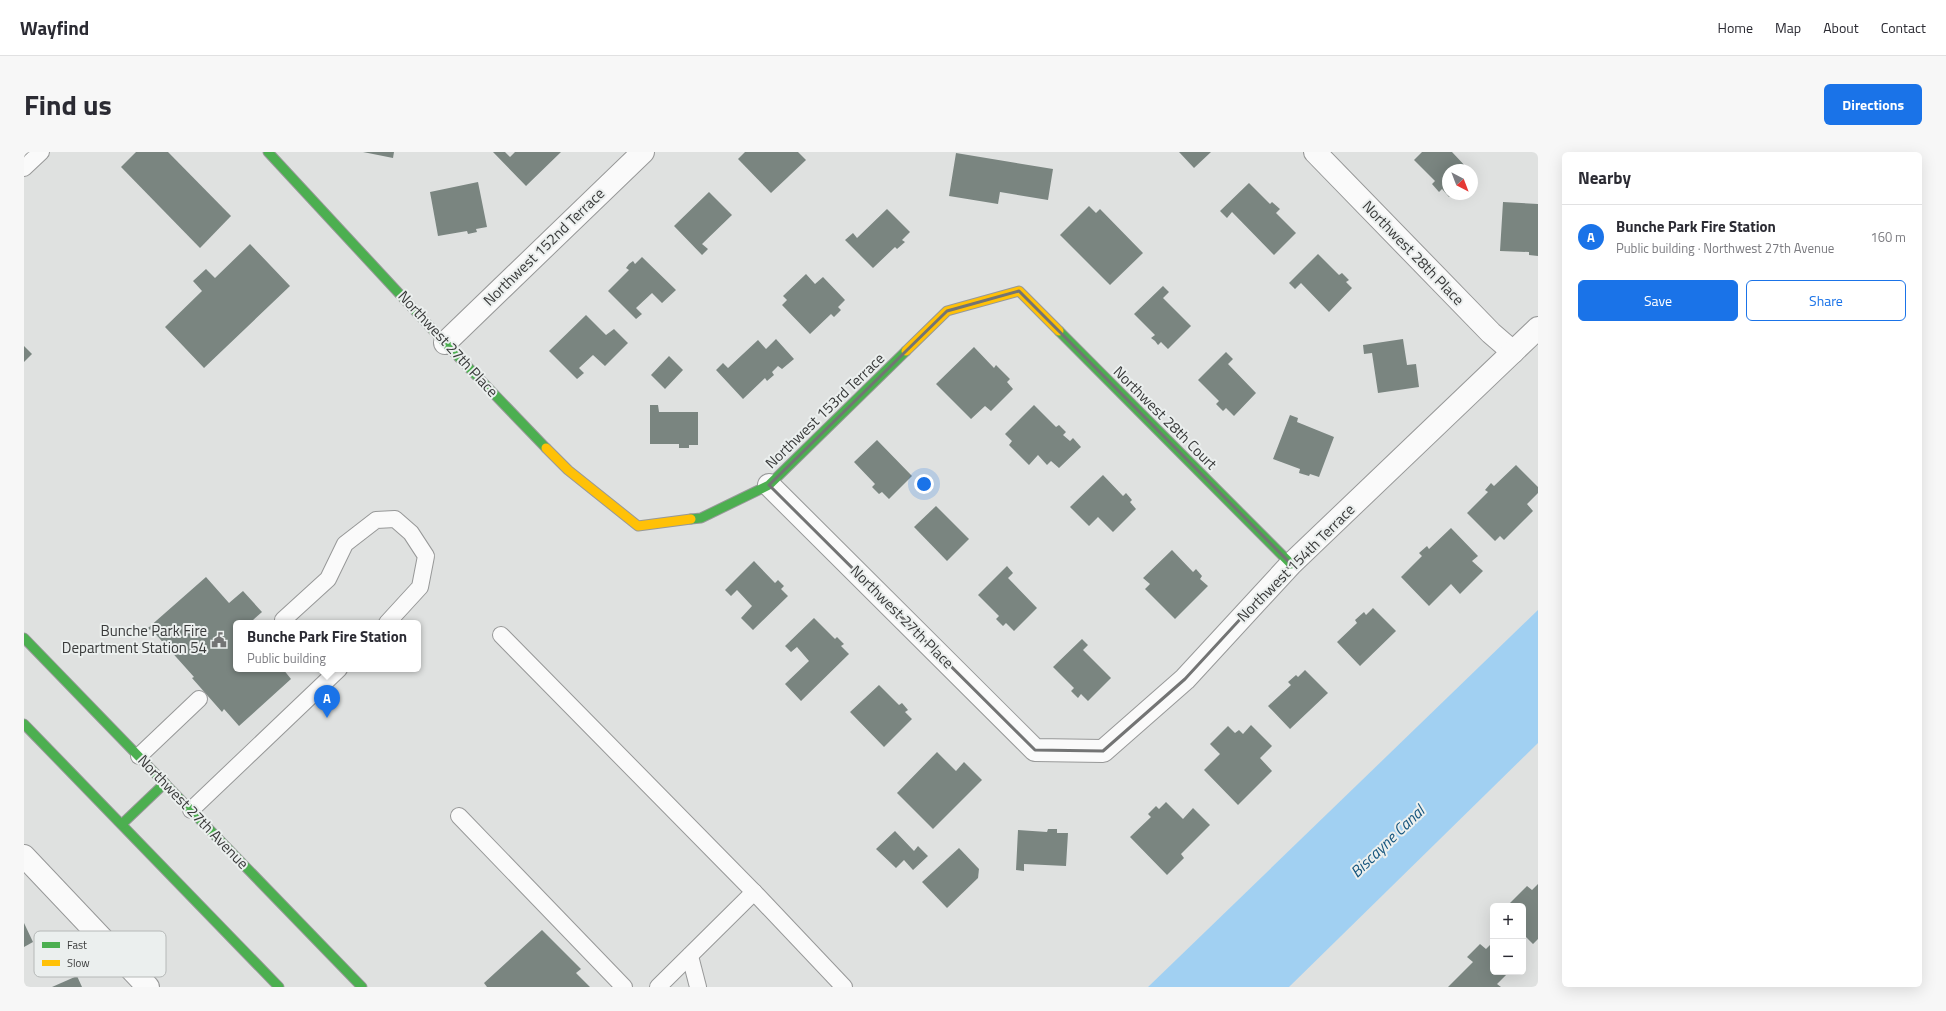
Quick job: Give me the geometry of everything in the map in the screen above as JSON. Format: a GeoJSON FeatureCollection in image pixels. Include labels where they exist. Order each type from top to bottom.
{"type":"FeatureCollection","features":[{"type":"Feature","properties":{"kind":"street","name":"Northwest 27th Place"},"geometry":{"type":"LineString","coordinates":[[268,152],[445,343],[568,470],[638,526]]}},
{"type":"Feature","properties":{"kind":"street","name":"Northwest 152nd Terrace"},"geometry":{"type":"LineString","coordinates":[[445,343],[643,152]]}},
{"type":"Feature","properties":{"kind":"street","name":"Northwest 28th Place"},"geometry":{"type":"LineString","coordinates":[[1315,152],[1491,333],[1513,352]]}},
{"type":"Feature","properties":{"kind":"street","name":"Northwest 153rd Terrace"},"geometry":{"type":"LineString","coordinates":[[638,526],[701,518],[769,485],[947,311],[1019,291]]}},
{"type":"Feature","properties":{"kind":"street","name":"Northwest 28th Court"},"geometry":{"type":"LineString","coordinates":[[1019,291],[1292,564]]}},
{"type":"Feature","properties":{"kind":"street","name":"Northwest 154th Terrace"},"geometry":{"type":"LineString","coordinates":[[1035,750],[1103,751],[1184,679],[1292,564],[1538,328]]}},
{"type":"Feature","properties":{"kind":"street","name":"Northwest 27th Place"},"geometry":{"type":"LineString","coordinates":[[769,485],[1035,750]]}},
{"type":"Feature","properties":{"kind":"street","name":"Northwest 27th Avenue"},"geometry":{"type":"LineString","coordinates":[[24,638],[362,987]]}},
{"type":"Feature","properties":{"kind":"street"},"geometry":{"type":"LineString","coordinates":[[24,724],[279,987]]}},
{"type":"Feature","properties":{"kind":"street"},"geometry":{"type":"LineString","coordinates":[[122,824],[165,784]]}},
{"type":"Feature","properties":{"kind":"street"},"geometry":{"type":"LineString","coordinates":[[24,856],[95,931]]}},
{"type":"Feature","properties":{"kind":"street"},"geometry":{"type":"LineString","coordinates":[[139,977],[148,987]]}},
{"type":"Feature","properties":{"kind":"lane"},"geometry":{"type":"LineString","coordinates":[[24,168],[41,152]]}},
{"type":"Feature","properties":{"kind":"lane"},"geometry":{"type":"LineString","coordinates":[[283,620],[328,578],[346,544],[376,520],[395,519],[411,532],[426,556],[420,586],[390,620]]}},
{"type":"Feature","properties":{"kind":"lane"},"geometry":{"type":"LineString","coordinates":[[500,635],[754,892],[844,987]]}},
{"type":"Feature","properties":{"kind":"lane"},"geometry":{"type":"LineString","coordinates":[[191,810],[336,672]]}},
{"type":"Feature","properties":{"kind":"lane"},"geometry":{"type":"LineString","coordinates":[[139,756],[199,699]]}},
{"type":"Feature","properties":{"kind":"lane"},"geometry":{"type":"LineString","coordinates":[[459,816],[624,987]]}},
{"type":"Feature","properties":{"kind":"lane"},"geometry":{"type":"LineString","coordinates":[[658,987],[754,892]]}},
{"type":"Feature","properties":{"kind":"lane"},"geometry":{"type":"LineString","coordinates":[[690,956],[698,987]]}},
{"type":"Feature","properties":{"kind":"highlighted area"},"geometry":{"type":"Polygon","coordinates":[[[1019,291],[1291,564],[1185,679],[1103,751],[1035,750],[769,485],[947,311],[1019,291]]]}},
{"type":"Feature","properties":{"kind":"water","name":"Biscayne Canal"},"geometry":{"type":"Polygon","coordinates":[[[1538,610],[1538,743],[1289,987],[1148,987],[1538,610]]]}},
{"type":"Feature","properties":{"kind":"building"},"geometry":{"type":"Polygon","coordinates":[[[136,152],[168,152],[231,216],[200,248],[121,167],[136,152]]]}},
{"type":"Feature","properties":{"kind":"building"},"geometry":{"type":"Polygon","coordinates":[[[363,152],[394,152],[393,158],[363,152]]]}},
{"type":"Feature","properties":{"kind":"building"},"geometry":{"type":"Polygon","coordinates":[[[493,152],[505,152],[510,157],[515,152],[561,152],[526,186],[493,152]]]}},
{"type":"Feature","properties":{"kind":"building"},"geometry":{"type":"Polygon","coordinates":[[[745,152],[798,152],[806,160],[771,193],[738,159],[745,152]]]}},
{"type":"Feature","properties":{"kind":"building"},"geometry":{"type":"Polygon","coordinates":[[[1179,152],[1211,152],[1194,168],[1179,152]]]}},
{"type":"Feature","properties":{"kind":"building"},"geometry":{"type":"Polygon","coordinates":[[[1422,152],[1452,152],[1463,164],[1442,164],[1442,189],[1439,192],[1432,184],[1435,181],[1414,160],[1422,152]]]}},
{"type":"Feature","properties":{"kind":"building"},"geometry":{"type":"Polygon","coordinates":[[[956,153],[1053,169],[1048,200],[1000,192],[998,204],[949,196],[956,153]]]}},
{"type":"Feature","properties":{"kind":"building"},"geometry":{"type":"Polygon","coordinates":[[[478,182],[487,227],[476,229],[477,232],[468,234],[467,231],[438,236],[430,192],[478,182]]]}},
{"type":"Feature","properties":{"kind":"building"},"geometry":{"type":"Polygon","coordinates":[[[1249,183],[1270,204],[1272,202],[1280,209],[1276,213],[1296,233],[1274,255],[1232,212],[1227,218],[1220,211],[1249,183]]]}},
{"type":"Feature","properties":{"kind":"building"},"geometry":{"type":"Polygon","coordinates":[[[709,192],[732,215],[702,244],[708,249],[702,255],[674,226],[709,192]]]}},
{"type":"Feature","properties":{"kind":"building"},"geometry":{"type":"Polygon","coordinates":[[[1503,202],[1538,204],[1538,256],[1529,255],[1529,252],[1500,251],[1503,202]]]}},
{"type":"Feature","properties":{"kind":"building"},"geometry":{"type":"Polygon","coordinates":[[[1089,206],[1096,213],[1100,209],[1143,253],[1110,285],[1060,235],[1089,206]]]}},
{"type":"Feature","properties":{"kind":"building"},"geometry":{"type":"Polygon","coordinates":[[[887,209],[910,232],[902,240],[905,242],[897,249],[895,247],[873,268],[845,240],[853,233],[857,238],[887,209]]]}},
{"type":"Feature","properties":{"kind":"building"},"geometry":{"type":"Polygon","coordinates":[[[250,244],[290,286],[204,368],[165,327],[202,291],[193,281],[206,269],[215,278],[250,244]]]}},
{"type":"Feature","properties":{"kind":"building"},"geometry":{"type":"Polygon","coordinates":[[[1318,254],[1339,275],[1342,273],[1349,280],[1346,282],[1352,288],[1329,312],[1301,283],[1295,289],[1289,283],[1318,254]]]}},
{"type":"Feature","properties":{"kind":"building"},"geometry":{"type":"Polygon","coordinates":[[[642,257],[676,290],[662,303],[652,293],[636,308],[642,314],[636,319],[608,291],[629,270],[626,268],[629,264],[633,261],[635,264],[642,257]]]}},
{"type":"Feature","properties":{"kind":"building"},"geometry":{"type":"Polygon","coordinates":[[[806,274],[815,284],[823,277],[845,300],[838,307],[841,310],[834,317],[831,314],[810,334],[782,305],[787,300],[783,296],[806,274]]]}},
{"type":"Feature","properties":{"kind":"building"},"geometry":{"type":"Polygon","coordinates":[[[1163,286],[1169,292],[1163,298],[1191,326],[1168,349],[1161,342],[1158,345],[1151,338],[1155,335],[1134,314],[1163,286]]]}},
{"type":"Feature","properties":{"kind":"building"},"geometry":{"type":"Polygon","coordinates":[[[586,315],[606,335],[614,329],[628,343],[605,366],[593,355],[579,368],[584,373],[577,379],[549,351],[586,315]]]}},
{"type":"Feature","properties":{"kind":"building"},"geometry":{"type":"Polygon","coordinates":[[[776,339],[794,359],[782,369],[778,366],[772,372],[774,375],[767,381],[765,378],[743,399],[716,370],[723,363],[728,368],[758,340],[766,349],[776,339]]]}},
{"type":"Feature","properties":{"kind":"building"},"geometry":{"type":"Polygon","coordinates":[[[1403,339],[1407,365],[1416,364],[1419,387],[1378,393],[1372,353],[1364,354],[1363,345],[1403,339]]]}},
{"type":"Feature","properties":{"kind":"building"},"geometry":{"type":"Polygon","coordinates":[[[24,346],[32,354],[24,362],[24,346]]]}},
{"type":"Feature","properties":{"kind":"building"},"geometry":{"type":"Polygon","coordinates":[[[974,347],[994,368],[996,365],[1010,379],[1007,382],[1013,389],[991,411],[985,406],[971,419],[936,384],[974,347]]]}},
{"type":"Feature","properties":{"kind":"building"},"geometry":{"type":"Polygon","coordinates":[[[1226,352],[1233,359],[1228,364],[1256,393],[1234,416],[1226,408],[1223,411],[1216,404],[1219,401],[1198,380],[1226,352]]]}},
{"type":"Feature","properties":{"kind":"building"},"geometry":{"type":"Polygon","coordinates":[[[669,356],[683,370],[665,389],[651,375],[669,356]]]}},
{"type":"Feature","properties":{"kind":"building"},"geometry":{"type":"Polygon","coordinates":[[[650,405],[658,405],[659,412],[698,412],[698,445],[689,445],[689,448],[679,448],[679,444],[650,444],[650,405]]]}},
{"type":"Feature","properties":{"kind":"building"},"geometry":{"type":"Polygon","coordinates":[[[1034,405],[1056,427],[1059,425],[1066,432],[1063,435],[1070,441],[1073,438],[1081,447],[1059,468],[1051,461],[1047,465],[1038,455],[1029,465],[1009,445],[1012,441],[1005,434],[1034,405]]]}},
{"type":"Feature","properties":{"kind":"building"},"geometry":{"type":"Polygon","coordinates":[[[1290,415],[1298,418],[1297,422],[1334,437],[1319,477],[1299,473],[1300,469],[1273,459],[1290,415]]]}},
{"type":"Feature","properties":{"kind":"building"},"geometry":{"type":"Polygon","coordinates":[[[877,440],[912,476],[889,499],[882,492],[879,494],[872,487],[875,484],[854,462],[877,440]]]}},
{"type":"Feature","properties":{"kind":"building"},"geometry":{"type":"Polygon","coordinates":[[[1516,465],[1538,487],[1538,493],[1527,504],[1533,511],[1504,540],[1500,536],[1495,541],[1467,513],[1488,492],[1485,490],[1491,483],[1494,486],[1516,465]]]}},
{"type":"Feature","properties":{"kind":"building"},"geometry":{"type":"Polygon","coordinates":[[[1103,475],[1123,496],[1126,493],[1132,500],[1130,502],[1136,509],[1113,532],[1098,517],[1089,526],[1070,507],[1103,475]]]}},
{"type":"Feature","properties":{"kind":"building"},"geometry":{"type":"Polygon","coordinates":[[[936,506],[969,539],[947,561],[914,527],[936,506]]]}},
{"type":"Feature","properties":{"kind":"building"},"geometry":{"type":"Polygon","coordinates":[[[1451,528],[1478,556],[1472,561],[1483,571],[1460,594],[1451,584],[1429,606],[1401,577],[1422,556],[1419,553],[1427,546],[1429,549],[1451,528]]]}},
{"type":"Feature","properties":{"kind":"building"},"geometry":{"type":"Polygon","coordinates":[[[1172,550],[1193,572],[1196,569],[1202,576],[1200,579],[1208,586],[1175,619],[1145,589],[1150,584],[1143,578],[1172,550]]]}},
{"type":"Feature","properties":{"kind":"building"},"geometry":{"type":"Polygon","coordinates":[[[754,561],[775,583],[778,580],[784,586],[781,589],[788,596],[753,630],[741,618],[752,606],[737,590],[731,596],[725,590],[754,561]]]}},
{"type":"Feature","properties":{"kind":"building"},"geometry":{"type":"Polygon","coordinates":[[[1007,566],[1013,573],[1008,578],[1037,608],[1014,631],[1006,623],[1003,626],[996,619],[999,616],[978,595],[1007,566]]]}},
{"type":"Feature","properties":{"kind":"building"},"geometry":{"type":"Polygon","coordinates":[[[206,577],[229,603],[243,591],[262,612],[253,620],[233,620],[233,672],[285,672],[291,679],[239,726],[224,709],[222,712],[192,678],[194,677],[151,629],[150,630],[148,628],[206,577]]]}},
{"type":"Feature","properties":{"kind":"building"},"geometry":{"type":"Polygon","coordinates":[[[1373,608],[1396,631],[1360,666],[1337,642],[1357,623],[1355,620],[1364,612],[1366,615],[1373,608]]]}},
{"type":"Feature","properties":{"kind":"building"},"geometry":{"type":"Polygon","coordinates":[[[814,618],[835,639],[837,637],[844,644],[841,646],[849,654],[801,701],[785,684],[809,661],[797,647],[791,652],[785,646],[814,618]]]}},
{"type":"Feature","properties":{"kind":"building"},"geometry":{"type":"Polygon","coordinates":[[[1082,639],[1088,645],[1083,650],[1111,678],[1088,701],[1081,694],[1078,698],[1071,691],[1074,688],[1053,667],[1082,639]]]}},
{"type":"Feature","properties":{"kind":"building"},"geometry":{"type":"Polygon","coordinates":[[[1305,670],[1328,693],[1290,729],[1268,706],[1291,685],[1288,682],[1296,675],[1298,677],[1305,670]]]}},
{"type":"Feature","properties":{"kind":"building"},"geometry":{"type":"Polygon","coordinates":[[[879,685],[899,705],[902,703],[908,710],[905,712],[912,719],[884,747],[850,712],[879,685]]]}},
{"type":"Feature","properties":{"kind":"building"},"geometry":{"type":"Polygon","coordinates":[[[1251,725],[1272,746],[1260,758],[1272,771],[1238,805],[1204,770],[1220,754],[1210,744],[1228,726],[1235,733],[1239,730],[1243,734],[1251,725]]]}},
{"type":"Feature","properties":{"kind":"building"},"geometry":{"type":"Polygon","coordinates":[[[937,752],[956,771],[964,762],[982,780],[933,829],[897,793],[937,752]]]}},
{"type":"Feature","properties":{"kind":"building"},"geometry":{"type":"Polygon","coordinates":[[[1166,802],[1183,819],[1193,808],[1210,825],[1181,854],[1184,858],[1167,875],[1130,837],[1151,817],[1148,814],[1156,806],[1159,809],[1166,802]]]}},
{"type":"Feature","properties":{"kind":"building"},"geometry":{"type":"Polygon","coordinates":[[[1048,829],[1057,829],[1057,833],[1068,833],[1066,866],[1024,864],[1024,871],[1016,870],[1018,830],[1047,832],[1048,829]]]}},
{"type":"Feature","properties":{"kind":"building"},"geometry":{"type":"Polygon","coordinates":[[[895,831],[914,851],[918,846],[928,856],[913,870],[904,860],[896,868],[876,849],[895,831]]]}},
{"type":"Feature","properties":{"kind":"building"},"geometry":{"type":"Polygon","coordinates":[[[959,848],[979,869],[978,878],[947,908],[922,882],[959,848]]]}},
{"type":"Feature","properties":{"kind":"building"},"geometry":{"type":"Polygon","coordinates":[[[1538,884],[1538,939],[1533,944],[1526,937],[1526,903],[1510,903],[1527,886],[1532,890],[1538,884]]]}},
{"type":"Feature","properties":{"kind":"building"},"geometry":{"type":"Polygon","coordinates":[[[24,923],[33,942],[24,947],[24,923]]]}},
{"type":"Feature","properties":{"kind":"building"},"geometry":{"type":"Polygon","coordinates":[[[542,930],[581,969],[576,973],[590,987],[487,987],[484,983],[542,930]]]}},
{"type":"Feature","properties":{"kind":"building"},"geometry":{"type":"Polygon","coordinates":[[[1480,944],[1486,949],[1490,945],[1490,975],[1506,975],[1497,984],[1501,987],[1448,987],[1473,962],[1467,957],[1480,944]]]}},
{"type":"Feature","properties":{"kind":"building"},"geometry":{"type":"Polygon","coordinates":[[[77,977],[82,987],[52,987],[77,977]]]}},
{"type":"Feature","properties":{"kind":"traffic: fast"},"geometry":{"type":"LineString","coordinates":[[268,152],[445,343],[546,448]]}},
{"type":"Feature","properties":{"kind":"traffic: fast"},"geometry":{"type":"LineString","coordinates":[[1059,331],[1291,564]]}},
{"type":"Feature","properties":{"kind":"traffic: fast"},"geometry":{"type":"LineString","coordinates":[[691,519],[701,518],[769,485],[906,351]]}},
{"type":"Feature","properties":{"kind":"traffic: fast"},"geometry":{"type":"LineString","coordinates":[[24,638],[362,987]]}},
{"type":"Feature","properties":{"kind":"traffic: fast"},"geometry":{"type":"LineString","coordinates":[[24,724],[279,987]]}},
{"type":"Feature","properties":{"kind":"traffic: fast"},"geometry":{"type":"LineString","coordinates":[[122,824],[165,783]]}},
{"type":"Feature","properties":{"kind":"traffic: slow"},"geometry":{"type":"LineString","coordinates":[[906,351],[947,311],[1019,291],[1059,331]]}},
{"type":"Feature","properties":{"kind":"traffic: slow"},"geometry":{"type":"LineString","coordinates":[[546,448],[568,470],[638,526],[691,519]]}},
{"type":"Feature","properties":{"kind":"place","name":"Bunche Park Fire Department Station 54"},"geometry":{"type":"Point","coordinates":[219,640]}},
{"type":"Feature","properties":{"kind":"place","name":"Bunche Park Fire Station"},"geometry":{"type":"Point","coordinates":[327,718]}}]}
